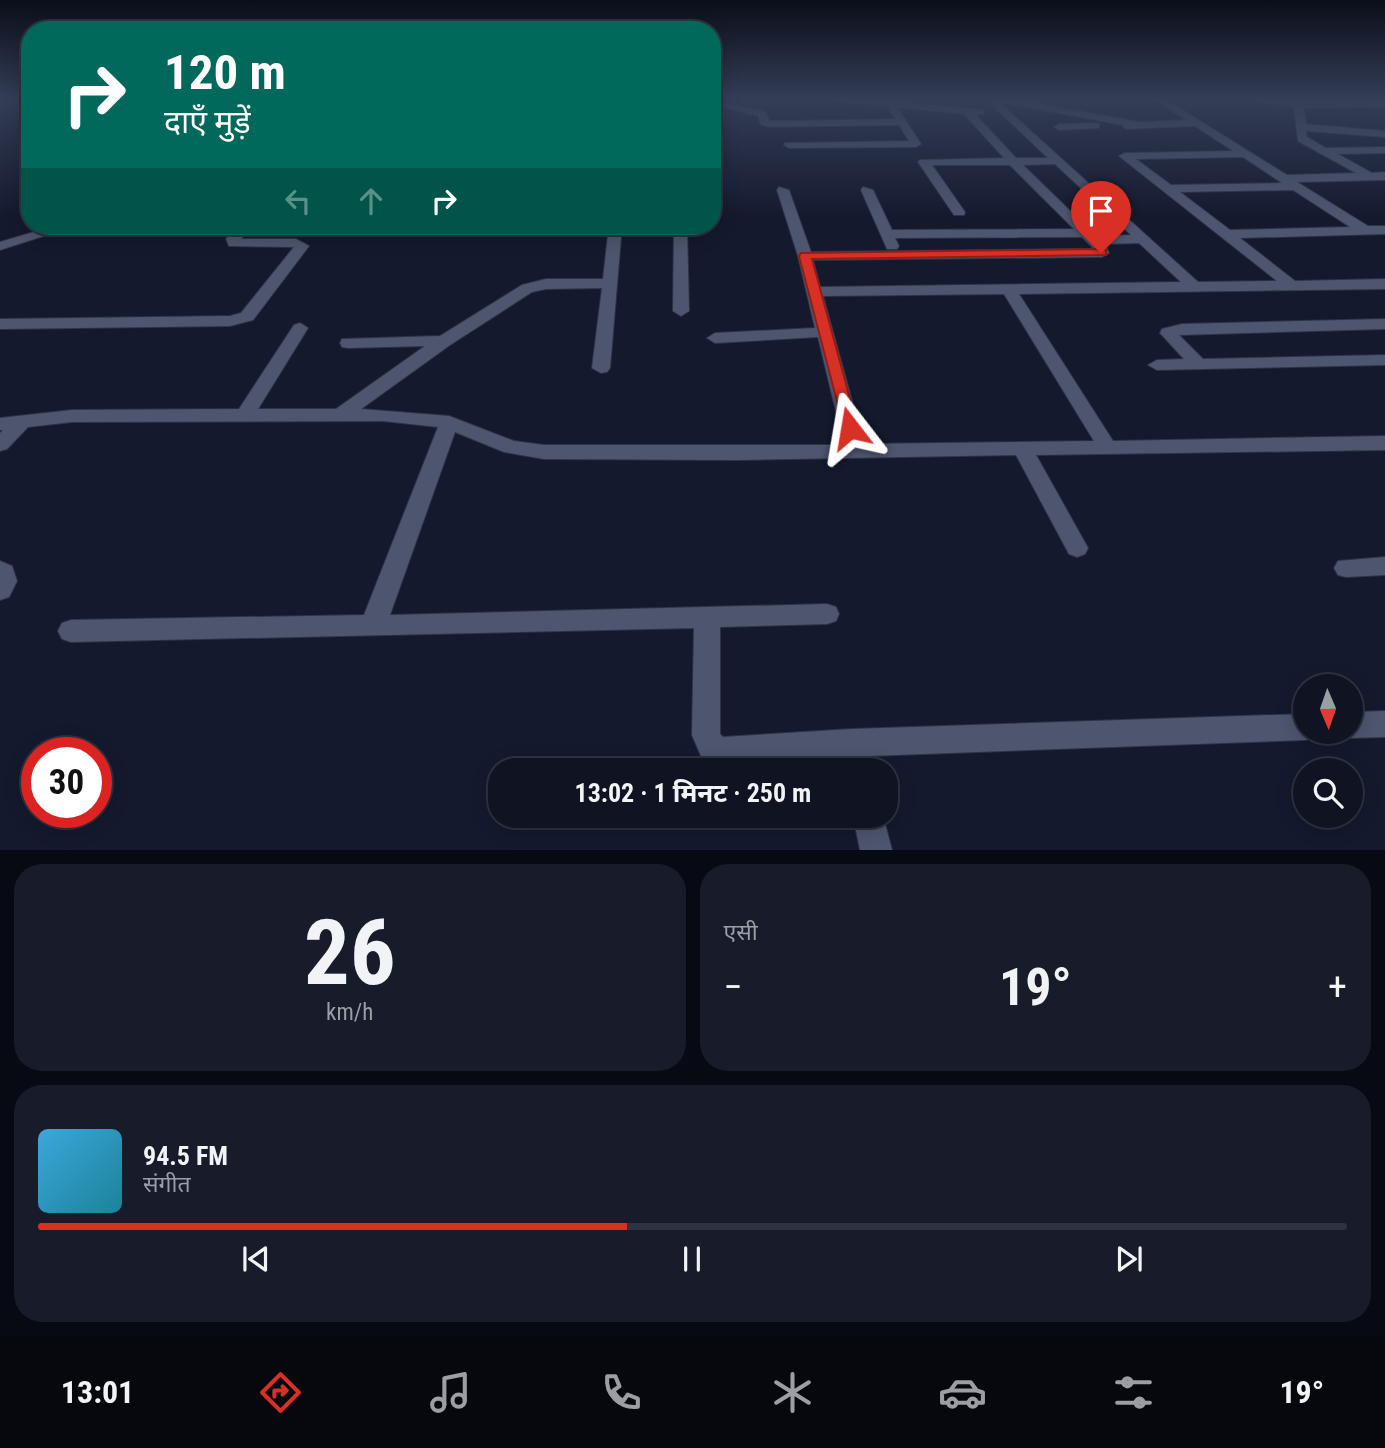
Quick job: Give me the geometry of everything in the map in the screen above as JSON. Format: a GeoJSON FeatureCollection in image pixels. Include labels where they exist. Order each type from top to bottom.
{"type":"FeatureCollection","features":[{"type":"Feature","properties":{"kind":"street"},"geometry":{"type":"LineString","coordinates":[[913,139],[924,162],[959,212]]}},
{"type":"Feature","properties":{"kind":"street"},"geometry":{"type":"LineString","coordinates":[[805,256],[1101,253],[1089,236],[993,139]]}},
{"type":"Feature","properties":{"kind":"street"},"geometry":{"type":"LineString","coordinates":[[1036,139],[1195,287]]}},
{"type":"Feature","properties":{"kind":"street"},"geometry":{"type":"LineString","coordinates":[[1222,139],[1364,230]]}},
{"type":"Feature","properties":{"kind":"street"},"geometry":{"type":"LineString","coordinates":[[1302,139],[1369,176]]}},
{"type":"Feature","properties":{"kind":"street"},"geometry":{"type":"LineString","coordinates":[[789,145],[916,144]]}},
{"type":"Feature","properties":{"kind":"street"},"geometry":{"type":"LineString","coordinates":[[1323,151],[1385,150]]}},
{"type":"Feature","properties":{"kind":"street"},"geometry":{"type":"LineString","coordinates":[[1247,155],[1125,156],[1290,285]]}},
{"type":"Feature","properties":{"kind":"street"},"geometry":{"type":"LineString","coordinates":[[924,162],[1057,161]]}},
{"type":"Feature","properties":{"kind":"street"},"geometry":{"type":"LineString","coordinates":[[1168,189],[1385,176]]}},
{"type":"Feature","properties":{"kind":"street"},"geometry":{"type":"LineString","coordinates":[[783,190],[805,256],[856,451]]}},
{"type":"Feature","properties":{"kind":"street"},"geometry":{"type":"LineString","coordinates":[[867,190],[896,255]]}},
{"type":"Feature","properties":{"kind":"street"},"geometry":{"type":"LineString","coordinates":[[1227,234],[1385,230]]}},
{"type":"Feature","properties":{"kind":"street"},"geometry":{"type":"LineString","coordinates":[[887,234],[1145,239]]}},
{"type":"Feature","properties":{"kind":"street"},"geometry":{"type":"LineString","coordinates":[[0,246],[37,235]]}},
{"type":"Feature","properties":{"kind":"street"},"geometry":{"type":"LineString","coordinates":[[2,325],[230,321],[247,317],[302,246],[296,243],[234,243],[233,239],[237,235]]}},
{"type":"Feature","properties":{"kind":"street"},"geometry":{"type":"LineString","coordinates":[[601,368],[614,235]]}},
{"type":"Feature","properties":{"kind":"street"},"geometry":{"type":"LineString","coordinates":[[680,235],[681,311]]}},
{"type":"Feature","properties":{"kind":"street"},"geometry":{"type":"LineString","coordinates":[[340,415],[444,341],[527,288],[546,284],[610,283]]}},
{"type":"Feature","properties":{"kind":"street"},"geometry":{"type":"LineString","coordinates":[[814,292],[1385,284]]}},
{"type":"Feature","properties":{"kind":"street"},"geometry":{"type":"LineString","coordinates":[[1009,290],[1108,448]]}},
{"type":"Feature","properties":{"kind":"street"},"geometry":{"type":"LineString","coordinates":[[1198,364],[1168,333],[1182,329],[1385,324]]}},
{"type":"Feature","properties":{"kind":"street"},"geometry":{"type":"LineString","coordinates":[[246,414],[300,328]]}},
{"type":"Feature","properties":{"kind":"street"},"geometry":{"type":"LineString","coordinates":[[715,338],[825,332]]}},
{"type":"Feature","properties":{"kind":"street"},"geometry":{"type":"LineString","coordinates":[[348,342],[444,341]]}},
{"type":"Feature","properties":{"kind":"street"},"geometry":{"type":"LineString","coordinates":[[1157,365],[1385,360]]}},
{"type":"Feature","properties":{"kind":"street"},"geometry":{"type":"LineString","coordinates":[[0,424],[72,416],[401,416],[449,422],[511,447],[532,451],[856,451],[1385,443]]}},
{"type":"Feature","properties":{"kind":"street"},"geometry":{"type":"LineString","coordinates":[[0,444],[22,422]]}},
{"type":"Feature","properties":{"kind":"street"},"geometry":{"type":"LineString","coordinates":[[373,626],[449,422]]}},
{"type":"Feature","properties":{"kind":"street"},"geometry":{"type":"LineString","coordinates":[[1023,449],[1077,548]]}},
{"type":"Feature","properties":{"kind":"street"},"geometry":{"type":"LineString","coordinates":[[1346,568],[1385,566]]}},
{"type":"Feature","properties":{"kind":"street"},"geometry":{"type":"LineString","coordinates":[[0,570],[4,573],[5,581],[0,590]]}},
{"type":"Feature","properties":{"kind":"street"},"geometry":{"type":"LineString","coordinates":[[71,631],[827,614]]}},
{"type":"Feature","properties":{"kind":"street"},"geometry":{"type":"LineString","coordinates":[[707,617],[706,736],[709,745],[718,751],[855,757],[1293,728]]}},
{"type":"Feature","properties":{"kind":"street"},"geometry":{"type":"LineString","coordinates":[[1363,725],[1385,724]]}},
{"type":"Feature","properties":{"kind":"street"},"geometry":{"type":"LineString","coordinates":[[871,828],[876,849]]}},
{"type":"Feature","properties":{"kind":"route"},"geometry":{"type":"LineString","coordinates":[[850,428],[805,256],[1101,253]]}}]}
